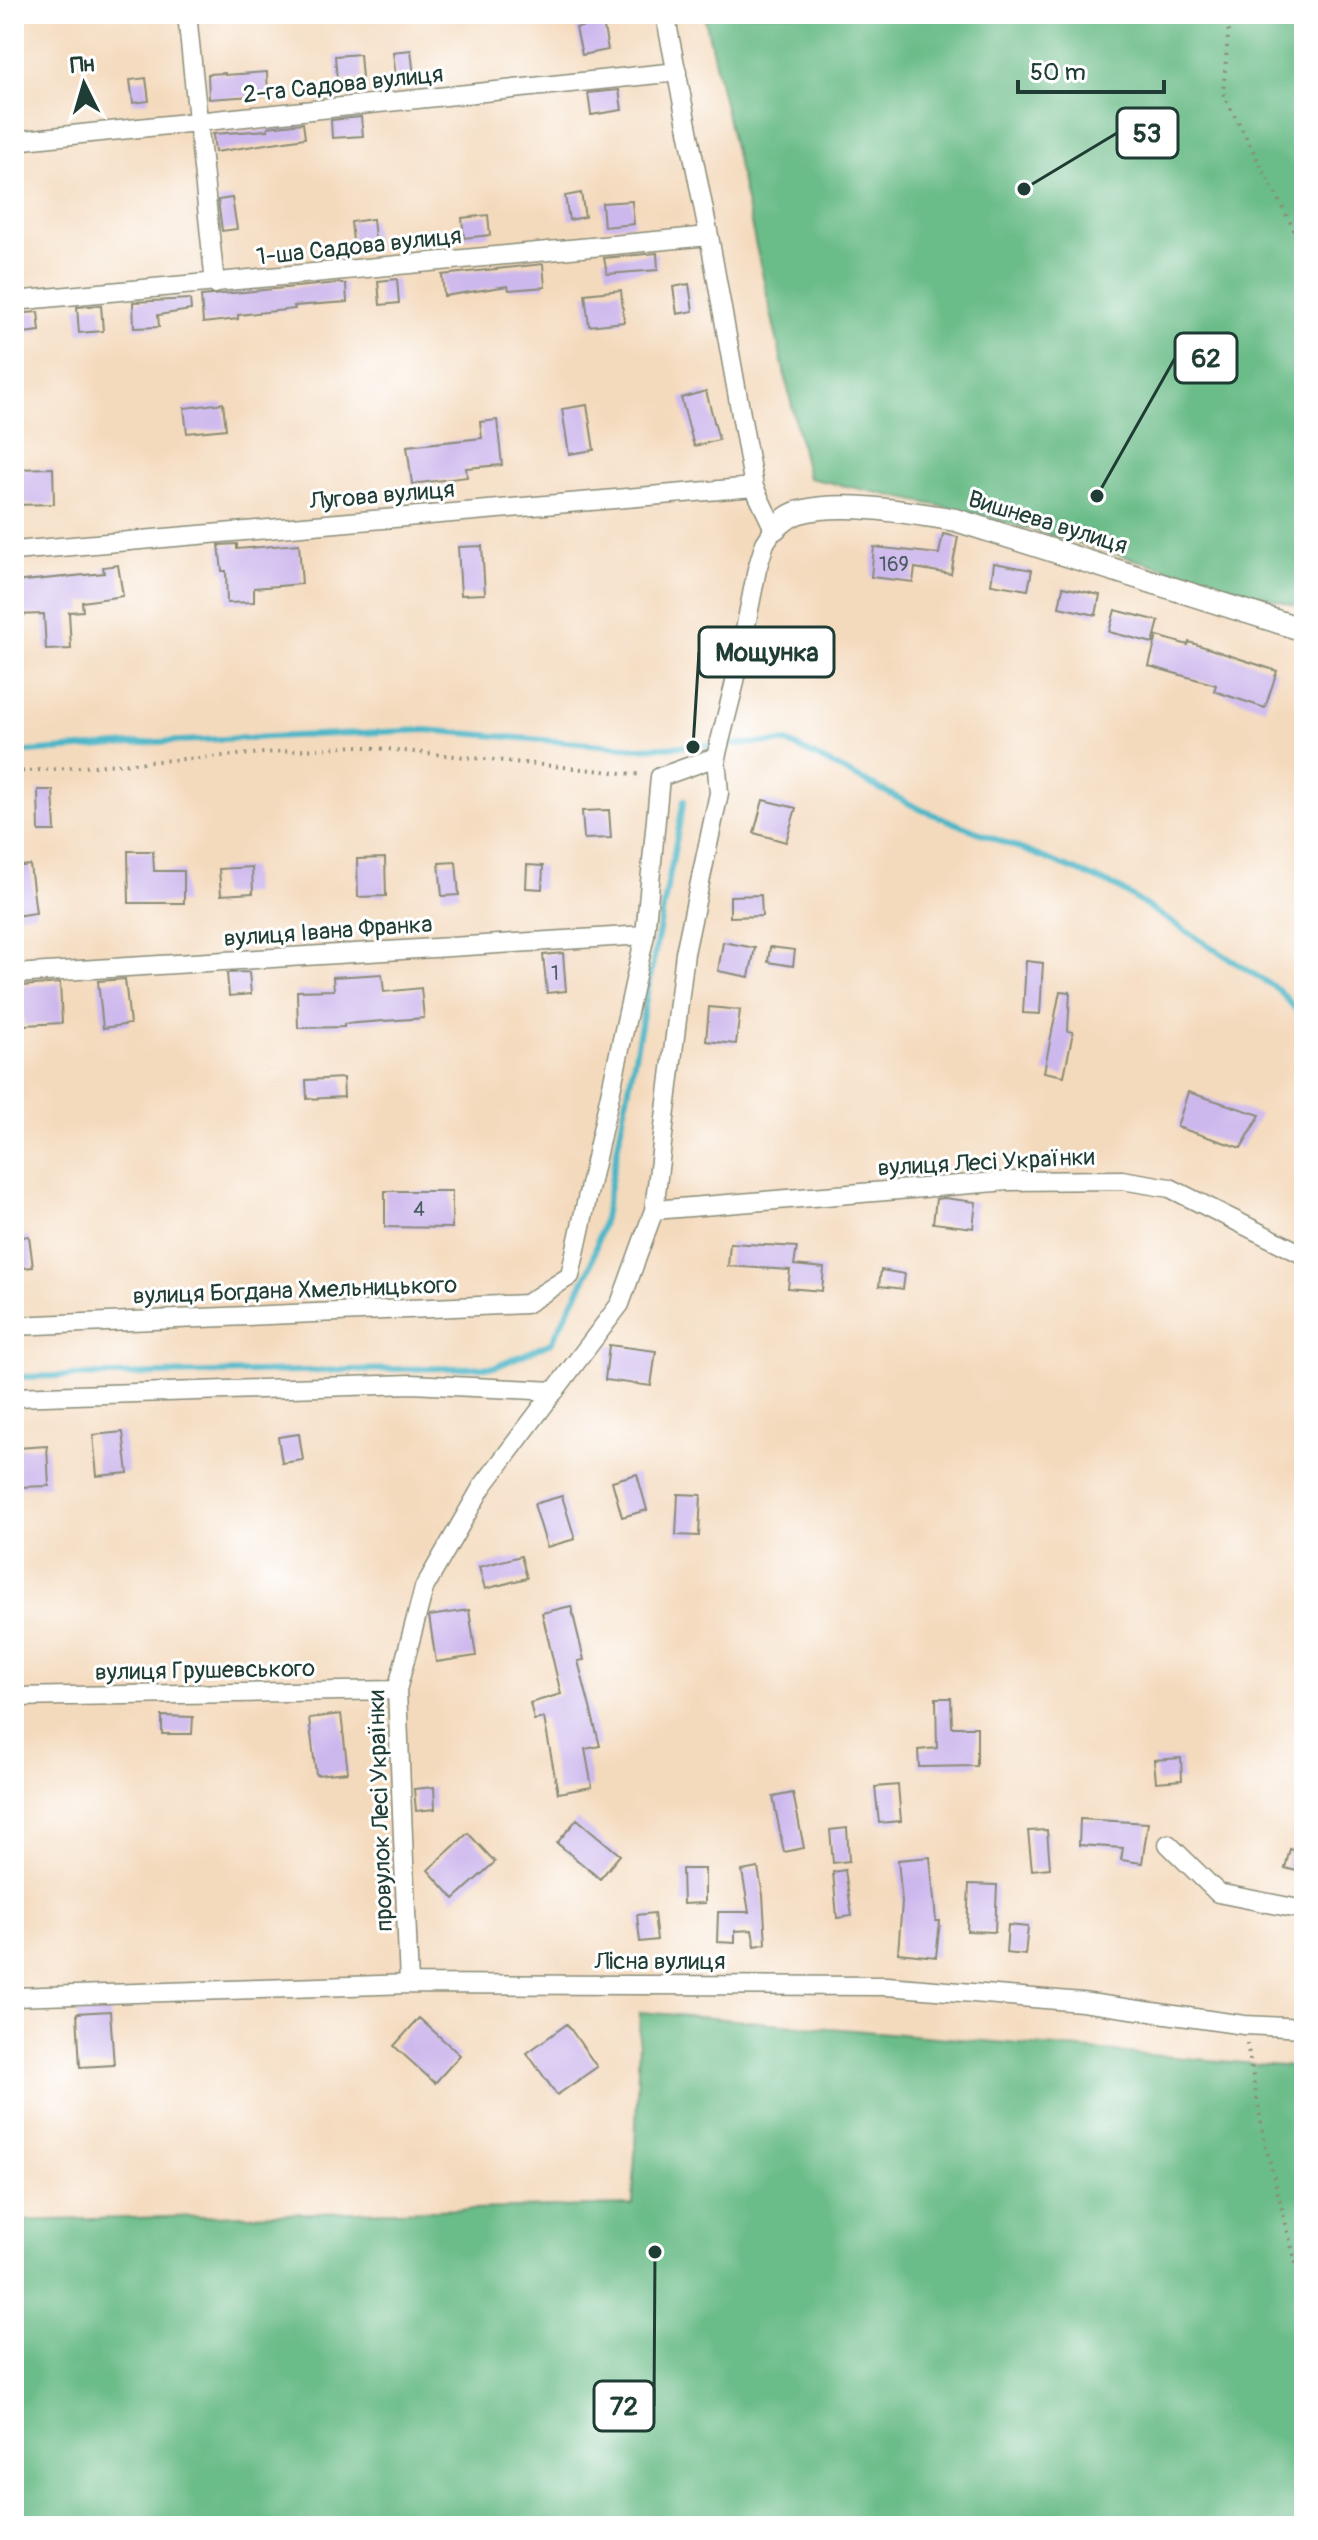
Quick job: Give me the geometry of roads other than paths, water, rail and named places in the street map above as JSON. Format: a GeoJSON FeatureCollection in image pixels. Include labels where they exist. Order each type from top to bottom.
{"type":"FeatureCollection","features":[{"type":"Feature","properties":{"kind":"street"},"geometry":{"type":"LineString","coordinates":[[187,14],[215,284]]}},
{"type":"Feature","properties":{"kind":"street"},"geometry":{"type":"LineString","coordinates":[[14,1397],[411,1384],[555,1391],[620,1304],[654,1210],[685,953],[719,793],[716,757],[734,686],[757,569],[765,543],[774,529],[754,487],[665,14]]}},
{"type":"Feature","properties":{"kind":"street","name":"2-га Садова вулиця"},"geometry":{"type":"LineString","coordinates":[[14,141],[677,72]]}},
{"type":"Feature","properties":{"kind":"street","name":"1-ша Садова вулиця"},"geometry":{"type":"LineString","coordinates":[[14,301],[709,236]]}},
{"type":"Feature","properties":{"kind":"street","name":"Лугова вулиця"},"geometry":{"type":"LineString","coordinates":[[14,551],[754,487]]}},
{"type":"Feature","properties":{"kind":"street","name":"Вишнева вулиця"},"geometry":{"type":"LineString","coordinates":[[774,529],[800,512],[832,509],[899,511],[956,520],[1304,630]]}},
{"type":"Feature","properties":{"kind":"street"},"geometry":{"type":"LineString","coordinates":[[645,935],[660,777],[716,757]]}},
{"type":"Feature","properties":{"kind":"street","name":"вулиця Івана Франка"},"geometry":{"type":"LineString","coordinates":[[14,974],[645,935]]}},
{"type":"Feature","properties":{"kind":"street","name":"вулиця Богдана Хмельницького"},"geometry":{"type":"LineString","coordinates":[[14,1326],[526,1304],[570,1276],[645,935]]}},
{"type":"Feature","properties":{"kind":"street","name":"вулиця Лесі Українки"},"geometry":{"type":"LineString","coordinates":[[654,1210],[1008,1181],[1122,1180],[1170,1188],[1304,1255]]}},
{"type":"Feature","properties":{"kind":"street","name":"провулок Лесі Українки"},"geometry":{"type":"LineString","coordinates":[[409,1984],[397,1690],[424,1588],[482,1487],[555,1391]]}},
{"type":"Feature","properties":{"kind":"street","name":"вулиця Грушевського"},"geometry":{"type":"LineString","coordinates":[[14,1697],[397,1690]]}},
{"type":"Feature","properties":{"kind":"street"},"geometry":{"type":"LineString","coordinates":[[1168,1844],[1218,1893],[1304,1910]]}},
{"type":"Feature","properties":{"kind":"street","name":"Лісна вулиця"},"geometry":{"type":"LineString","coordinates":[[14,1997],[409,1984],[887,1986],[1082,2002],[1244,2025],[1304,2028]]}},
{"type":"Feature","properties":{"kind":"waterway"},"geometry":{"type":"LineString","coordinates":[[14,753],[157,742],[426,730],[637,748],[787,742],[922,810],[1115,886],[1279,990],[1304,1019]]}},
{"type":"Feature","properties":{"kind":"waterway"},"geometry":{"type":"LineString","coordinates":[[14,1377],[495,1367],[551,1343],[589,1271],[604,1218],[684,800]]}},
{"type":"Feature","properties":{"kind":"place","name":"53"},"geometry":{"type":"Point","coordinates":[1024,189]}},
{"type":"Feature","properties":{"kind":"place","name":"62"},"geometry":{"type":"Point","coordinates":[1097,496]}},
{"type":"Feature","properties":{"kind":"place","name":"Мощунка"},"geometry":{"type":"Point","coordinates":[693,747]}},
{"type":"Feature","properties":{"kind":"place","name":"72"},"geometry":{"type":"Point","coordinates":[655,2252]}}]}
